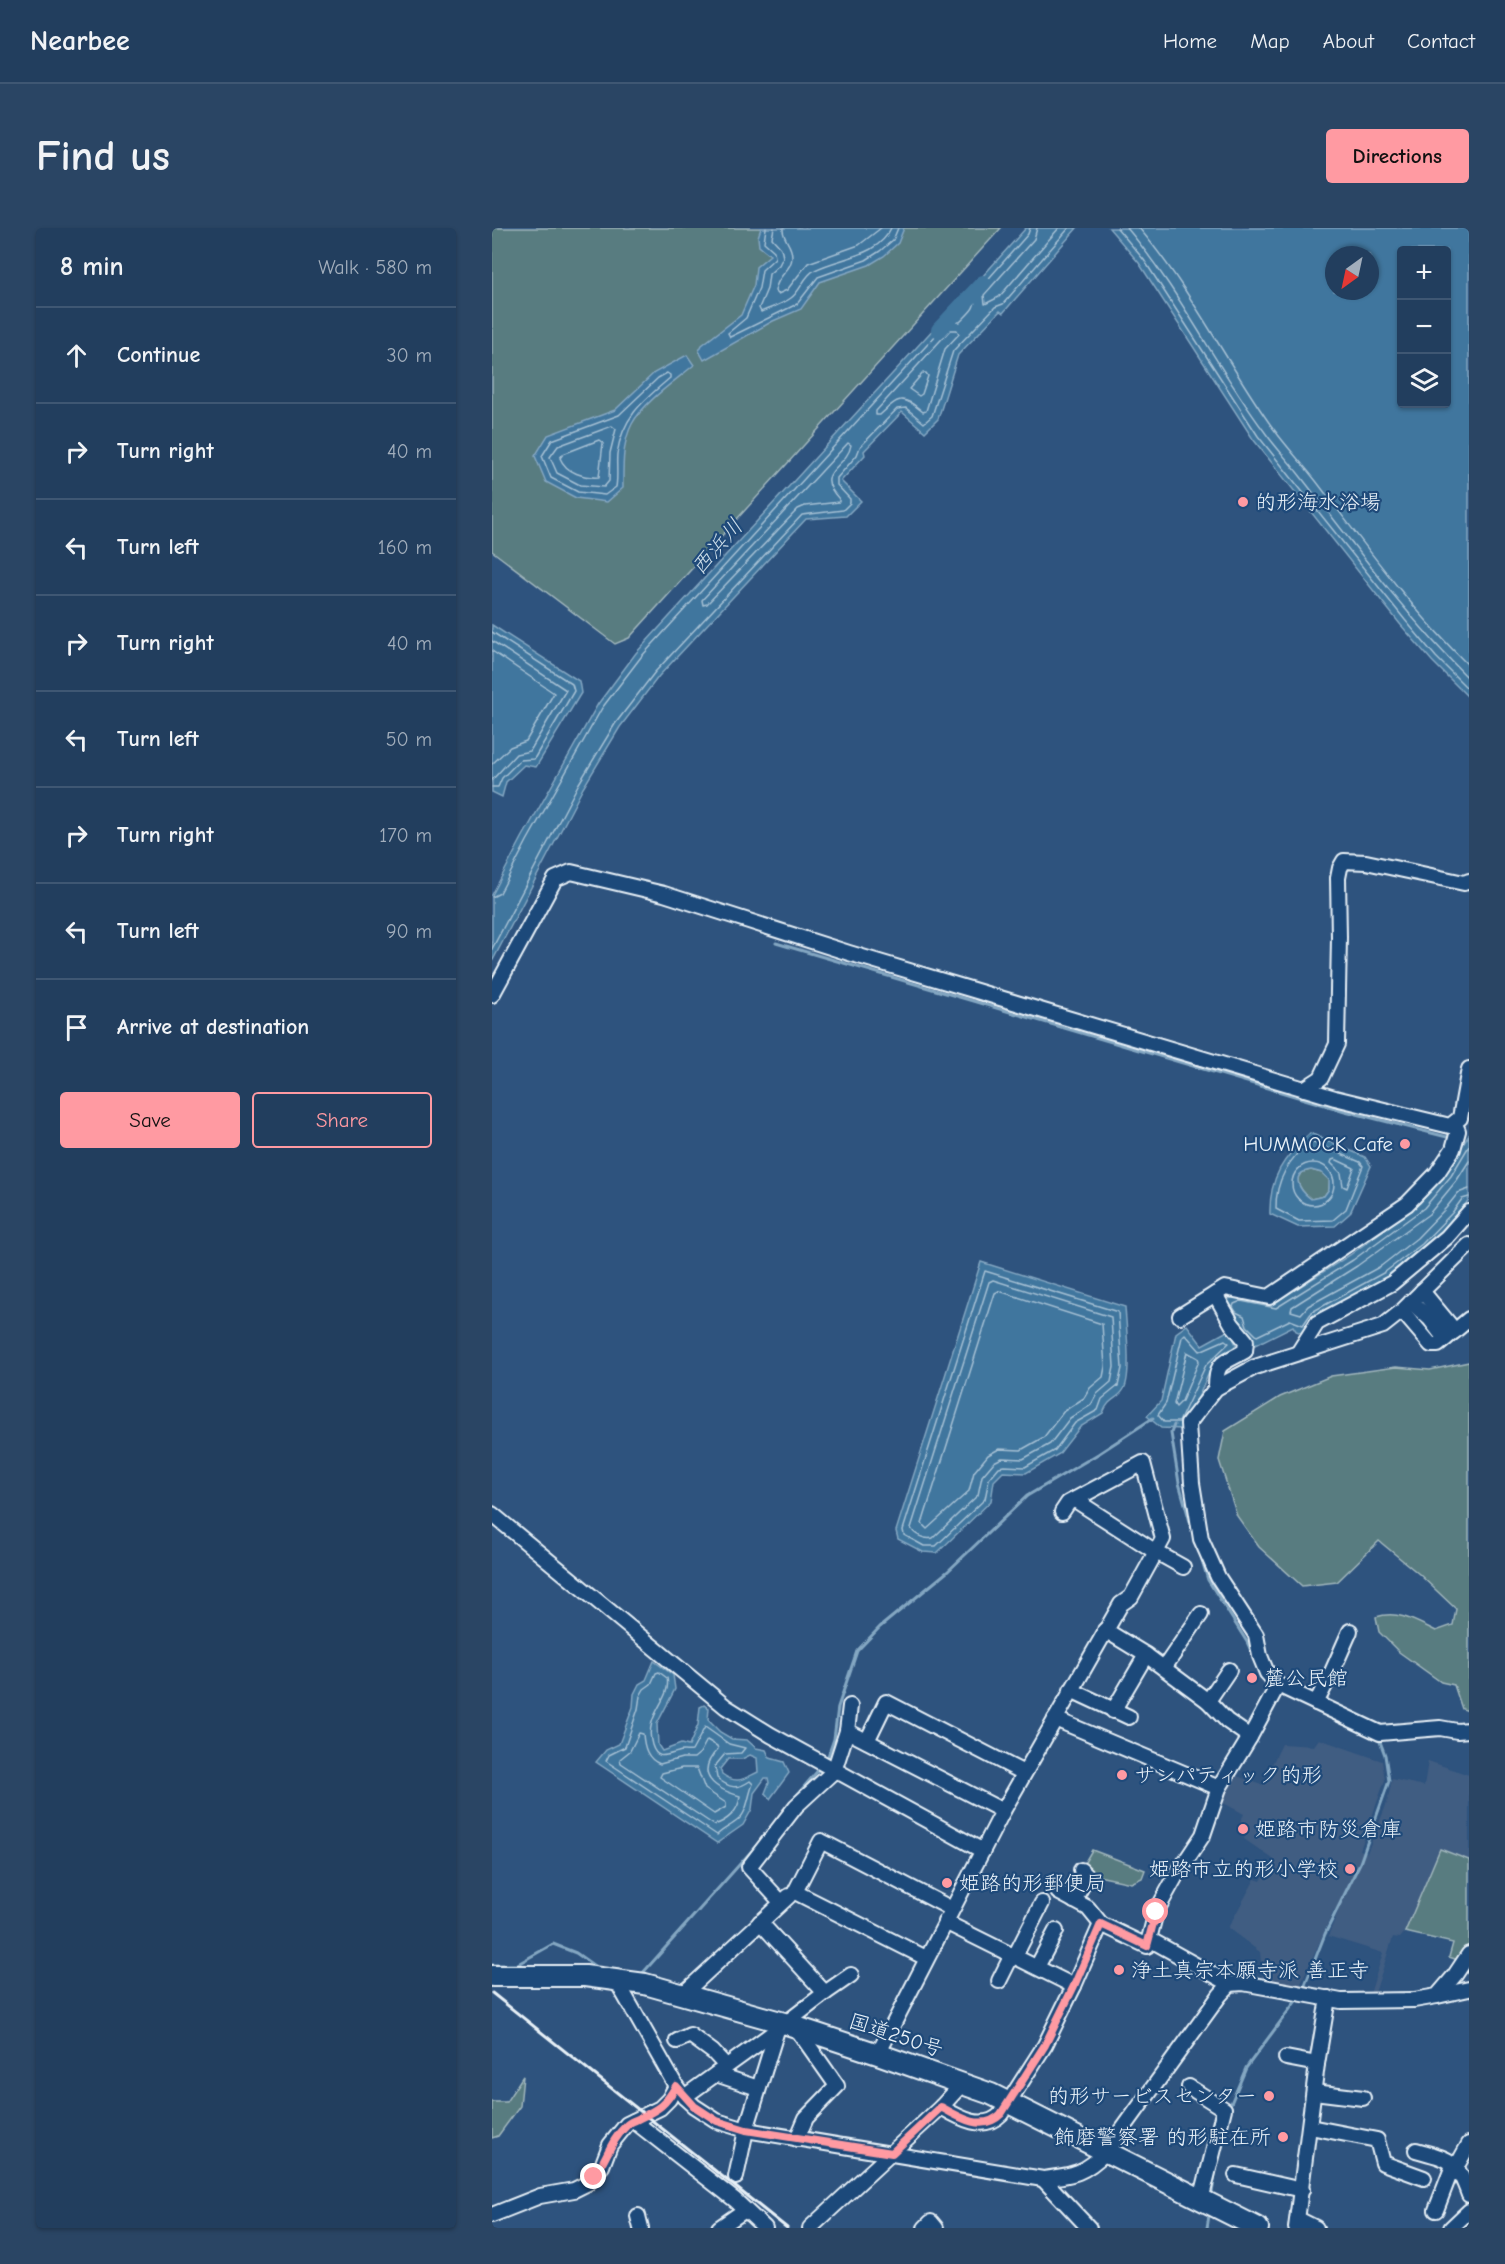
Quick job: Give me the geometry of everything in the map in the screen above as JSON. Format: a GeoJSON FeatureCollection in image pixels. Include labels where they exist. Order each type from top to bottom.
{"type":"FeatureCollection","features":[{"type":"Feature","properties":{"kind":"highway","name":"国道250号"},"geometry":{"type":"LineString","coordinates":[[492,1976],[585,1976],[629,1982],[682,1995],[878,2054],[963,2083],[1008,2102],[1258,2228]]}},
{"type":"Feature","properties":{"kind":"street"},"geometry":{"type":"LineString","coordinates":[[1304,1089],[1321,1078],[1337,1044],[1338,878],[1344,861],[1366,862],[1464,883],[1469,881]]}},
{"type":"Feature","properties":{"kind":"street"},"geometry":{"type":"LineString","coordinates":[[492,995],[555,879],[571,872],[664,894],[849,953],[1304,1089],[1450,1126],[1460,1118],[1469,1069]]}},
{"type":"Feature","properties":{"kind":"street"},"geometry":{"type":"LineString","coordinates":[[1180,1316],[1225,1288],[1269,1297],[1407,1204],[1437,1173],[1453,1149],[1458,1131],[1455,1124]]}},
{"type":"Feature","properties":{"kind":"street"},"geometry":{"type":"LineString","coordinates":[[1298,1353],[1317,1323],[1392,1283],[1448,1237],[1469,1212]]}},
{"type":"Feature","properties":{"kind":"street"},"geometry":{"type":"LineString","coordinates":[[1469,1245],[1407,1306],[1383,1326],[1255,1367],[1216,1388],[1188,1424],[1191,1483],[1201,1539],[1218,1577],[1256,1635],[1260,1656],[1275,1691],[1316,1703],[1380,1733],[1440,1728],[1469,1730]]}},
{"type":"Feature","properties":{"kind":"street"},"geometry":{"type":"LineString","coordinates":[[1422,1259],[1437,1275]]}},
{"type":"Feature","properties":{"kind":"street"},"geometry":{"type":"LineString","coordinates":[[1422,1291],[1450,1335]]}},
{"type":"Feature","properties":{"kind":"street"},"geometry":{"type":"LineString","coordinates":[[1215,1294],[1232,1324],[1246,1341],[1245,1351],[1220,1364],[1216,1372],[1216,1388]]}},
{"type":"Feature","properties":{"kind":"street"},"geometry":{"type":"LineString","coordinates":[[1407,1306],[1431,1345],[1438,1345],[1469,1319]]}},
{"type":"Feature","properties":{"kind":"street"},"geometry":{"type":"LineString","coordinates":[[878,2054],[1024,1773],[1120,1604],[1131,1597],[1163,1539],[1143,1463],[1068,1503],[1062,1512]]}},
{"type":"Feature","properties":{"kind":"street"},"geometry":{"type":"LineString","coordinates":[[1075,1500],[1183,1567]]}},
{"type":"Feature","properties":{"kind":"street"},"geometry":{"type":"LineString","coordinates":[[492,1514],[726,1707],[771,1736],[983,1851]]}},
{"type":"Feature","properties":{"kind":"street"},"geometry":{"type":"LineString","coordinates":[[1164,1668],[1201,1614]]}},
{"type":"Feature","properties":{"kind":"street"},"geometry":{"type":"LineString","coordinates":[[1105,1630],[1164,1668],[1208,1701],[1227,1721],[1251,1737]]}},
{"type":"Feature","properties":{"kind":"street"},"geometry":{"type":"LineString","coordinates":[[1316,1703],[1350,1631]]}},
{"type":"Feature","properties":{"kind":"street"},"geometry":{"type":"LineString","coordinates":[[1113,1711],[1146,1655]]}},
{"type":"Feature","properties":{"kind":"street"},"geometry":{"type":"LineString","coordinates":[[1208,1701],[1229,1670]]}},
{"type":"Feature","properties":{"kind":"street"},"geometry":{"type":"LineString","coordinates":[[1071,1690],[1130,1718]]}},
{"type":"Feature","properties":{"kind":"street"},"geometry":{"type":"LineString","coordinates":[[1058,1892],[1088,1908],[1101,1924],[1147,1946],[1156,1912],[1177,1874],[1203,1835],[1219,1788],[1251,1737],[1275,1691]]}},
{"type":"Feature","properties":{"kind":"street"},"geometry":{"type":"LineString","coordinates":[[867,1741],[886,1702],[1024,1773]]}},
{"type":"Feature","properties":{"kind":"street"},"geometry":{"type":"LineString","coordinates":[[781,1902],[749,1868],[827,1766],[847,1731],[850,1706]]}},
{"type":"Feature","properties":{"kind":"street"},"geometry":{"type":"LineString","coordinates":[[1055,1719],[1219,1788]]}},
{"type":"Feature","properties":{"kind":"street"},"geometry":{"type":"LineString","coordinates":[[847,1731],[1003,1811]]}},
{"type":"Feature","properties":{"kind":"street"},"geometry":{"type":"LineString","coordinates":[[682,1995],[781,1902],[795,1892],[821,1841],[952,1909]]}},
{"type":"Feature","properties":{"kind":"street"},"geometry":{"type":"LineString","coordinates":[[1074,1901],[1087,1876],[1081,1870]]}},
{"type":"Feature","properties":{"kind":"street"},"geometry":{"type":"LineString","coordinates":[[795,1892],[926,1958]]}},
{"type":"Feature","properties":{"kind":"street"},"geometry":{"type":"LineString","coordinates":[[999,1981],[1042,1903]]}},
{"type":"Feature","properties":{"kind":"street"},"geometry":{"type":"LineString","coordinates":[[760,1922],[825,1993]]}},
{"type":"Feature","properties":{"kind":"street"},"geometry":{"type":"LineString","coordinates":[[945,1922],[1074,1986]]}},
{"type":"Feature","properties":{"kind":"street"},"geometry":{"type":"LineString","coordinates":[[941,2107],[958,2116],[984,2124],[993,2121],[1045,2045],[1101,1924]]}},
{"type":"Feature","properties":{"kind":"street"},"geometry":{"type":"LineString","coordinates":[[1036,1967],[1056,1931]]}},
{"type":"Feature","properties":{"kind":"street"},"geometry":{"type":"LineString","coordinates":[[1149,1939],[1230,1983],[1243,1983],[1341,2001],[1414,2000],[1469,1989]]}},
{"type":"Feature","properties":{"kind":"street"},"geometry":{"type":"LineString","coordinates":[[1437,1996],[1469,1954]]}},
{"type":"Feature","properties":{"kind":"street"},"geometry":{"type":"LineString","coordinates":[[492,2215],[540,2196],[574,2190],[588,2183],[602,2166],[610,2145],[627,2124],[663,2106],[680,2091],[721,2070],[786,2027],[825,1993],[851,1975]]}},
{"type":"Feature","properties":{"kind":"street"},"geometry":{"type":"LineString","coordinates":[[629,1982],[680,2091],[694,2106],[717,2121],[746,2130],[1043,2179],[1076,2174],[1098,2160],[1107,2151],[1230,1983]]}},
{"type":"Feature","properties":{"kind":"street"},"geometry":{"type":"LineString","coordinates":[[1316,2228],[1297,2223],[1317,2064],[1328,1998]]}},
{"type":"Feature","properties":{"kind":"street"},"geometry":{"type":"LineString","coordinates":[[736,2176],[758,2088],[786,2027]]}},
{"type":"Feature","properties":{"kind":"street"},"geometry":{"type":"LineString","coordinates":[[786,2027],[837,2086],[806,2118],[797,2139]]}},
{"type":"Feature","properties":{"kind":"street"},"geometry":{"type":"LineString","coordinates":[[677,2041],[690,2035],[713,2052],[721,2070],[758,2088]]}},
{"type":"Feature","properties":{"kind":"street"},"geometry":{"type":"LineString","coordinates":[[1286,2058],[1317,2064]]}},
{"type":"Feature","properties":{"kind":"street"},"geometry":{"type":"LineString","coordinates":[[819,2225],[963,2083]]}},
{"type":"Feature","properties":{"kind":"street"},"geometry":{"type":"LineString","coordinates":[[1189,2087],[1224,2109],[1201,2200]]}},
{"type":"Feature","properties":{"kind":"street"},"geometry":{"type":"LineString","coordinates":[[1314,2092],[1363,2098]]}},
{"type":"Feature","properties":{"kind":"street"},"geometry":{"type":"LineString","coordinates":[[634,2121],[765,2228]]}},
{"type":"Feature","properties":{"kind":"street"},"geometry":{"type":"LineString","coordinates":[[1310,2127],[1377,2140],[1383,2163],[1424,2178]]}},
{"type":"Feature","properties":{"kind":"street"},"geometry":{"type":"LineString","coordinates":[[1454,2163],[1459,2162],[1469,2144]]}},
{"type":"Feature","properties":{"kind":"street"},"geometry":{"type":"LineString","coordinates":[[1416,2150],[1443,2157],[1454,2163],[1469,2195]]}},
{"type":"Feature","properties":{"kind":"street"},"geometry":{"type":"LineString","coordinates":[[1436,2210],[1454,2163]]}},
{"type":"Feature","properties":{"kind":"street"},"geometry":{"type":"LineString","coordinates":[[1236,2175],[1302,2190]]}},
{"type":"Feature","properties":{"kind":"street"},"geometry":{"type":"LineString","coordinates":[[1043,2179],[1089,2228]]}},
{"type":"Feature","properties":{"kind":"street"},"geometry":{"type":"LineString","coordinates":[[719,2228],[745,2210]]}},
{"type":"Feature","properties":{"kind":"street"},"geometry":{"type":"LineString","coordinates":[[1451,2228],[1469,2211]]}},
{"type":"Feature","properties":{"kind":"street"},"geometry":{"type":"LineString","coordinates":[[925,2228],[931,2222],[936,2228]]}},
{"type":"Feature","properties":{"kind":"shaded area","name":"姫路市立的形小学校"},"geometry":{"type":"Polygon","coordinates":[[[1319,1739],[1382,1761],[1385,1780],[1360,1850],[1367,1853],[1387,1803],[1392,1779],[1424,1786],[1428,1761],[1469,1775],[1469,1860],[1440,1849],[1405,1932],[1400,1938],[1393,1937],[1374,1996],[1369,1997],[1383,1953],[1328,1936],[1338,1912],[1334,1910],[1299,1988],[1263,1983],[1260,1952],[1228,1928],[1255,1879],[1261,1881],[1273,1859],[1244,1839],[1246,1834],[1237,1828],[1244,1814],[1220,1801],[1223,1792],[1234,1775],[1262,1785],[1282,1744],[1314,1746],[1319,1739]]]}},
{"type":"Feature","properties":{"kind":"green space"},"geometry":{"type":"Polygon","coordinates":[[[492,228],[1001,228],[629,638],[615,644],[492,551],[492,228]]]}},
{"type":"Feature","properties":{"kind":"green space"},"geometry":{"type":"Polygon","coordinates":[[[1311,1170],[1322,1173],[1330,1180],[1329,1189],[1324,1196],[1311,1199],[1300,1187],[1298,1178],[1304,1172],[1311,1170]]]}},
{"type":"Feature","properties":{"kind":"green space"},"geometry":{"type":"Polygon","coordinates":[[[1469,1362],[1469,1711],[1462,1709],[1454,1685],[1441,1682],[1399,1652],[1379,1632],[1376,1617],[1400,1616],[1436,1631],[1453,1625],[1456,1609],[1379,1541],[1337,1582],[1302,1586],[1259,1547],[1237,1516],[1219,1460],[1225,1431],[1280,1397],[1331,1376],[1396,1367],[1430,1370],[1469,1362]]]}},
{"type":"Feature","properties":{"kind":"green space"},"geometry":{"type":"Polygon","coordinates":[[[1440,1849],[1469,1860],[1469,1945],[1458,1960],[1449,1957],[1453,1943],[1405,1932],[1440,1849]]]}},
{"type":"Feature","properties":{"kind":"green space"},"geometry":{"type":"Polygon","coordinates":[[[1092,1850],[1145,1870],[1142,1878],[1131,1883],[1089,1874],[1082,1867],[1092,1850]]]}},
{"type":"Feature","properties":{"kind":"green space"},"geometry":{"type":"Polygon","coordinates":[[[523,2076],[520,2106],[498,2136],[492,2138],[492,2102],[506,2102],[523,2076]]]}},
{"type":"Feature","properties":{"kind":"water"},"geometry":{"type":"Polygon","coordinates":[[[761,228],[904,228],[898,243],[884,256],[869,265],[820,282],[801,309],[773,321],[704,360],[699,351],[702,345],[741,315],[754,285],[756,267],[770,255],[759,246],[758,237],[761,228]]]}},
{"type":"Feature","properties":{"kind":"water"},"geometry":{"type":"Polygon","coordinates":[[[1026,228],[1077,228],[1003,313],[1000,311],[958,355],[938,419],[925,432],[902,412],[864,451],[865,455],[841,481],[861,501],[846,516],[806,519],[659,676],[620,727],[583,788],[492,962],[492,895],[598,704],[636,653],[949,312],[956,317],[971,302],[964,297],[1026,228]]]}},
{"type":"Feature","properties":{"kind":"water"},"geometry":{"type":"Polygon","coordinates":[[[1109,228],[1469,228],[1469,698],[1432,661],[1400,624],[1253,439],[1139,263],[1109,228]]]}},
{"type":"Feature","properties":{"kind":"water"},"geometry":{"type":"Polygon","coordinates":[[[687,355],[694,365],[652,400],[632,424],[625,447],[623,488],[607,502],[576,498],[546,482],[535,456],[548,435],[615,410],[654,373],[687,355]]]}},
{"type":"Feature","properties":{"kind":"water"},"geometry":{"type":"Polygon","coordinates":[[[492,625],[579,681],[581,693],[536,767],[524,765],[506,782],[502,797],[492,792],[492,625]]]}},
{"type":"Feature","properties":{"kind":"water"},"geometry":{"type":"Polygon","coordinates":[[[1310,1133],[1365,1157],[1371,1166],[1350,1213],[1335,1226],[1298,1227],[1270,1214],[1275,1178],[1286,1159],[1310,1133]],[[1311,1170],[1304,1172],[1298,1178],[1300,1187],[1311,1199],[1324,1196],[1329,1189],[1329,1180],[1322,1173],[1311,1170]]]}},
{"type":"Feature","properties":{"kind":"water"},"geometry":{"type":"Polygon","coordinates":[[[1469,1135],[1469,1199],[1457,1217],[1426,1248],[1388,1278],[1304,1334],[1296,1331],[1293,1326],[1255,1345],[1246,1332],[1234,1340],[1236,1345],[1211,1368],[1182,1429],[1161,1428],[1147,1416],[1161,1401],[1176,1333],[1187,1325],[1202,1345],[1242,1323],[1238,1319],[1234,1321],[1223,1302],[1239,1294],[1274,1303],[1350,1255],[1420,1203],[1446,1172],[1469,1135]]]}},
{"type":"Feature","properties":{"kind":"water"},"geometry":{"type":"Polygon","coordinates":[[[981,1262],[1125,1307],[1128,1373],[1122,1393],[1108,1404],[1103,1413],[1080,1427],[1059,1454],[1026,1473],[1003,1472],[994,1481],[991,1501],[937,1553],[923,1552],[898,1539],[896,1531],[981,1262]]]}},
{"type":"Feature","properties":{"kind":"water"},"geometry":{"type":"Polygon","coordinates":[[[654,1661],[673,1675],[675,1689],[657,1724],[658,1745],[662,1751],[681,1744],[689,1746],[698,1725],[700,1707],[704,1705],[709,1708],[708,1720],[720,1732],[732,1739],[747,1740],[756,1748],[766,1750],[770,1758],[784,1762],[789,1773],[770,1799],[765,1793],[769,1783],[768,1778],[765,1778],[754,1793],[752,1809],[743,1825],[717,1843],[596,1762],[606,1750],[619,1744],[633,1707],[634,1694],[639,1684],[646,1680],[654,1661]],[[750,1755],[742,1759],[728,1759],[720,1769],[727,1777],[736,1780],[744,1779],[758,1772],[757,1758],[750,1755]]]}},
{"type":"Feature","properties":{"kind":"waterway","name":"西浜川"},"geometry":{"type":"LineString","coordinates":[[939,330],[983,283]]}},
{"type":"Feature","properties":{"kind":"waterway"},"geometry":{"type":"LineString","coordinates":[[776,943],[1345,1111],[1451,1138]]}},
{"type":"Feature","properties":{"kind":"waterway"},"geometry":{"type":"LineString","coordinates":[[827,1759],[834,1739],[838,1707],[857,1651],[880,1627],[947,1572],[1027,1496],[1153,1418]]}},
{"type":"Feature","properties":{"kind":"waterway"},"geometry":{"type":"LineString","coordinates":[[1174,1425],[1171,1433],[1179,1483],[1193,1532]]}},
{"type":"Feature","properties":{"kind":"waterway"},"geometry":{"type":"LineString","coordinates":[[1199,1550],[1208,1580],[1247,1642],[1259,1669]]}},
{"type":"Feature","properties":{"kind":"waterway"},"geometry":{"type":"LineString","coordinates":[[1292,1699],[1318,1711]]}},
{"type":"Feature","properties":{"kind":"waterway"},"geometry":{"type":"LineString","coordinates":[[1303,1990],[1325,1934],[1360,1863],[1389,1781],[1385,1755],[1379,1739],[1376,1738]]}},
{"type":"Feature","properties":{"kind":"waterway"},"geometry":{"type":"LineString","coordinates":[[790,1803],[821,1767]]}},
{"type":"Feature","properties":{"kind":"waterway"},"geometry":{"type":"LineString","coordinates":[[641,1975],[764,1837]]}},
{"type":"Feature","properties":{"kind":"waterway"},"geometry":{"type":"LineString","coordinates":[[492,1965],[516,1965],[553,1944],[576,1953],[600,1970]]}},
{"type":"Feature","properties":{"kind":"waterway"},"geometry":{"type":"LineString","coordinates":[[1229,2108],[1246,2068],[1298,1998]]}},
{"type":"Feature","properties":{"kind":"waterway"},"geometry":{"type":"LineString","coordinates":[[1212,2193],[1217,2162]]}},
{"type":"Feature","properties":{"kind":"waterway"},"geometry":{"type":"LineString","coordinates":[[1207,2228],[1209,2215]]}},
{"type":"Feature","properties":{"kind":"railway"},"geometry":{"type":"LineString","coordinates":[[492,1993],[787,2228]]}},
{"type":"Feature","properties":{"kind":"place","name":"的形海水浴場"},"geometry":{"type":"Point","coordinates":[1243,502]}},
{"type":"Feature","properties":{"kind":"place","name":"HUMMOCK Cafe"},"geometry":{"type":"Point","coordinates":[1405,1144]}},
{"type":"Feature","properties":{"kind":"place","name":"麓公民館"},"geometry":{"type":"Point","coordinates":[1252,1678]}},
{"type":"Feature","properties":{"kind":"place","name":"サンパティック的形"},"geometry":{"type":"Point","coordinates":[1122,1775]}},
{"type":"Feature","properties":{"kind":"place","name":"姫路市防災倉庫"},"geometry":{"type":"Point","coordinates":[1243,1829]}},
{"type":"Feature","properties":{"kind":"place","name":"姫路市立的形小学校"},"geometry":{"type":"Point","coordinates":[1350,1869]}},
{"type":"Feature","properties":{"kind":"place","name":"姫路的形郵便局"},"geometry":{"type":"Point","coordinates":[947,1883]}},
{"type":"Feature","properties":{"kind":"place","name":"浄土真宗本願寺派 善正寺"},"geometry":{"type":"Point","coordinates":[1119,1970]}},
{"type":"Feature","properties":{"kind":"place","name":"的形サービスセンター"},"geometry":{"type":"Point","coordinates":[1269,2096]}},
{"type":"Feature","properties":{"kind":"place","name":"飾磨警察署 的形駐在所"},"geometry":{"type":"Point","coordinates":[1283,2137]}},
{"type":"Feature","properties":{"kind":"route"},"geometry":{"type":"LineString","coordinates":[[594,2177],[602,2166],[610,2145],[627,2124],[660,2108],[669,2099],[676,2086],[694,2106],[717,2121],[746,2130],[892,2153],[941,2107],[958,2116],[984,2124],[993,2121],[1001,2114],[1045,2045],[1101,1924],[1147,1946],[1156,1912]]}}]}
